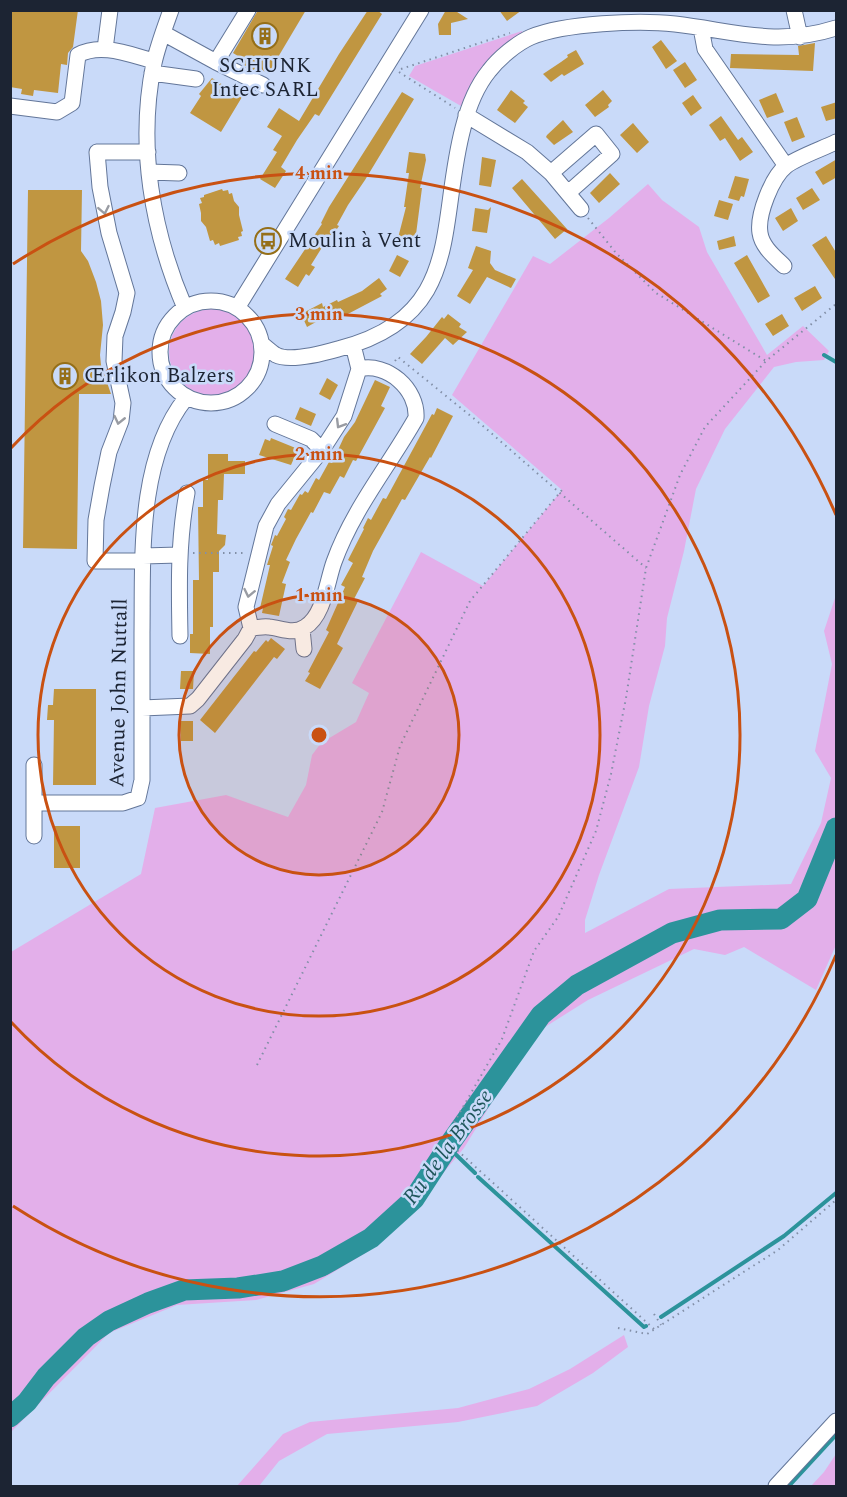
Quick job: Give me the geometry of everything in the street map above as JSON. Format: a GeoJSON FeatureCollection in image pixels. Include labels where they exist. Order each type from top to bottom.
{"type":"FeatureCollection","features":[{"type":"Feature","properties":{"kind":"street"},"geometry":{"type":"LineString","coordinates":[[105,49],[110,10]]}},
{"type":"Feature","properties":{"kind":"street"},"geometry":{"type":"LineString","coordinates":[[171,10],[153,67],[146,132],[150,186],[166,259],[185,308]]}},
{"type":"Feature","properties":{"kind":"street"},"geometry":{"type":"LineString","coordinates":[[216,62],[248,10]]}},
{"type":"Feature","properties":{"kind":"street"},"geometry":{"type":"LineString","coordinates":[[237,308],[421,10]]}},
{"type":"Feature","properties":{"kind":"street"},"geometry":{"type":"LineString","coordinates":[[794,10],[800,37]]}},
{"type":"Feature","properties":{"kind":"street"},"geometry":{"type":"LineString","coordinates":[[262,344],[278,356],[309,357],[376,337],[419,302],[433,282],[448,228],[457,149],[458,113],[476,92],[489,70],[531,37],[570,27],[638,22],[674,24],[766,38],[800,37],[837,28]]}},
{"type":"Feature","properties":{"kind":"street"},"geometry":{"type":"LineString","coordinates":[[701,28],[705,49],[786,166]]}},
{"type":"Feature","properties":{"kind":"street"},"geometry":{"type":"LineString","coordinates":[[163,33],[263,85]]}},
{"type":"Feature","properties":{"kind":"street"},"geometry":{"type":"LineString","coordinates":[[10,106],[57,112],[72,103],[78,55],[86,50],[105,49],[153,67],[196,79]]}},
{"type":"Feature","properties":{"kind":"street"},"geometry":{"type":"LineString","coordinates":[[458,113],[527,152],[551,172],[581,208]]}},
{"type":"Feature","properties":{"kind":"street"},"geometry":{"type":"LineString","coordinates":[[551,172],[596,134],[612,154],[568,193]]}},
{"type":"Feature","properties":{"kind":"street"},"geometry":{"type":"LineString","coordinates":[[784,266],[768,249],[760,233],[762,211],[772,183],[786,166],[837,142]]}},
{"type":"Feature","properties":{"kind":"street"},"geometry":{"type":"LineString","coordinates":[[148,152],[97,152],[100,187],[109,233],[127,293],[115,336],[114,361],[123,403],[121,421],[109,452],[102,486],[96,520],[95,561],[143,559],[179,553]]}},
{"type":"Feature","properties":{"kind":"street"},"geometry":{"type":"LineString","coordinates":[[149,172],[179,173]]}},
{"type":"Feature","properties":{"kind":"street"},"geometry":{"type":"LineString","coordinates":[[202,302],[220,302],[237,308],[257,329],[262,344],[262,359],[258,375],[248,388],[235,398],[219,404],[202,403],[186,398],[165,376],[160,361],[160,345],[164,330],[173,317],[185,308],[202,302]]}},
{"type":"Feature","properties":{"kind":"street"},"geometry":{"type":"LineString","coordinates":[[142,708],[190,706],[245,639],[251,628],[246,607],[267,526],[278,504],[322,450],[344,417],[359,369],[353,345]]}},
{"type":"Feature","properties":{"kind":"street"},"geometry":{"type":"LineString","coordinates":[[251,628],[269,627],[293,631],[302,629],[312,622],[320,607],[335,559],[351,524],[416,418],[417,406],[405,385],[370,367],[359,369]]}},
{"type":"Feature","properties":{"kind":"street","name":"Avenue John Nuttall"},"geometry":{"type":"LineString","coordinates":[[34,803],[123,803],[138,798],[142,780],[143,559],[147,503],[155,463],[169,422],[186,398]]}},
{"type":"Feature","properties":{"kind":"street"},"geometry":{"type":"LineString","coordinates":[[275,424],[311,439],[322,450]]}},
{"type":"Feature","properties":{"kind":"street"},"geometry":{"type":"LineString","coordinates":[[180,636],[179,553],[187,493]]}},
{"type":"Feature","properties":{"kind":"street"},"geometry":{"type":"LineString","coordinates":[[302,629],[304,649]]}},
{"type":"Feature","properties":{"kind":"street"},"geometry":{"type":"LineString","coordinates":[[34,765],[34,836]]}},
{"type":"Feature","properties":{"kind":"street"},"geometry":{"type":"LineString","coordinates":[[776,1486],[837,1421]]}},
{"type":"Feature","properties":{"kind":"path"},"geometry":{"type":"LineString","coordinates":[[458,113],[396,70],[514,32]]}},
{"type":"Feature","properties":{"kind":"path"},"geometry":{"type":"LineString","coordinates":[[581,208],[616,254],[656,293],[766,361]]}},
{"type":"Feature","properties":{"kind":"path"},"geometry":{"type":"LineString","coordinates":[[654,1329],[447,1141],[447,1135],[502,1039],[534,951],[558,917],[596,831],[611,774],[626,698],[646,568],[680,475],[705,427],[766,361],[837,304]]}},
{"type":"Feature","properties":{"kind":"path"},"geometry":{"type":"LineString","coordinates":[[398,357],[561,492],[646,568]]}},
{"type":"Feature","properties":{"kind":"path"},"geometry":{"type":"LineString","coordinates":[[257,1065],[382,812],[400,746],[470,602],[561,492]]}},
{"type":"Feature","properties":{"kind":"path"},"geometry":{"type":"LineString","coordinates":[[179,553],[253,553],[259,555]]}},
{"type":"Feature","properties":{"kind":"path"},"geometry":{"type":"LineString","coordinates":[[618,1328],[648,1334],[778,1250],[837,1200]]}},
{"type":"Feature","properties":{"kind":"path"},"geometry":{"type":"LineString","coordinates":[[654,1314],[661,1325]]}},
{"type":"Feature","properties":{"kind":"shaded area"},"geometry":{"type":"Polygon","coordinates":[[[522,31],[523,35],[475,80],[461,106],[409,76],[415,66],[522,31]]]}},
{"type":"Feature","properties":{"kind":"shaded area"},"geometry":{"type":"Polygon","coordinates":[[[648,184],[662,200],[699,227],[707,252],[767,355],[803,326],[829,351],[824,360],[796,362],[774,367],[725,429],[696,489],[684,551],[667,618],[665,646],[649,706],[639,767],[599,875],[585,920],[585,933],[669,889],[791,884],[821,823],[831,778],[815,751],[832,664],[824,631],[836,595],[836,945],[816,990],[744,947],[725,955],[694,949],[588,1000],[545,1027],[513,1068],[464,1148],[409,1214],[367,1252],[314,1284],[256,1300],[177,1305],[109,1333],[11,1432],[11,952],[141,874],[155,808],[226,795],[288,817],[306,785],[312,755],[321,743],[356,722],[369,693],[352,683],[421,552],[483,586],[562,490],[452,395],[533,256],[550,264],[648,184]]]}},
{"type":"Feature","properties":{"kind":"shaded area"},"geometry":{"type":"Polygon","coordinates":[[[212,309],[236,316],[248,328],[255,352],[248,376],[236,388],[212,395],[188,388],[176,376],[169,352],[176,328],[188,316],[212,309]]]}},
{"type":"Feature","properties":{"kind":"shaded area"},"geometry":{"type":"Polygon","coordinates":[[[624,1335],[628,1347],[593,1373],[537,1406],[458,1422],[327,1434],[279,1461],[259,1486],[237,1486],[283,1434],[310,1422],[458,1408],[529,1389],[570,1369],[624,1335]]]}},
{"type":"Feature","properties":{"kind":"shaded area"},"geometry":{"type":"Polygon","coordinates":[[[836,1454],[836,1486],[811,1486],[824,1472],[836,1454]]]}},
{"type":"Feature","properties":{"kind":"building"},"geometry":{"type":"Polygon","coordinates":[[[10,10],[78,10],[73,47],[68,53],[67,65],[61,64],[58,93],[34,90],[33,96],[21,94],[22,89],[10,87],[10,10]]]}},
{"type":"Feature","properties":{"kind":"building","name":"SCHUNK Intec SARL"},"geometry":{"type":"Polygon","coordinates":[[[258,10],[306,10],[268,74],[256,66],[254,70],[240,63],[243,59],[233,53],[258,10]]]}},
{"type":"Feature","properties":{"kind":"building"},"geometry":{"type":"Polygon","coordinates":[[[368,10],[377,10],[382,14],[319,116],[315,114],[297,140],[281,167],[286,171],[275,188],[260,179],[277,152],[273,150],[282,136],[267,127],[279,108],[299,121],[368,10]]]}},
{"type":"Feature","properties":{"kind":"building"},"geometry":{"type":"Polygon","coordinates":[[[446,10],[454,10],[468,19],[451,23],[451,35],[439,35],[438,24],[446,10]]]}},
{"type":"Feature","properties":{"kind":"building"},"geometry":{"type":"Polygon","coordinates":[[[499,10],[522,10],[507,21],[499,10]]]}},
{"type":"Feature","properties":{"kind":"building"},"geometry":{"type":"Polygon","coordinates":[[[661,40],[677,61],[666,69],[652,47],[661,40]]]}},
{"type":"Feature","properties":{"kind":"building"},"geometry":{"type":"Polygon","coordinates":[[[815,43],[813,71],[730,68],[731,54],[799,55],[798,46],[815,43]]]}},
{"type":"Feature","properties":{"kind":"building"},"geometry":{"type":"Polygon","coordinates":[[[576,50],[584,64],[551,82],[543,74],[568,57],[567,55],[576,50]]]}},
{"type":"Feature","properties":{"kind":"building"},"geometry":{"type":"Polygon","coordinates":[[[685,62],[697,80],[685,88],[673,70],[685,62]]]}},
{"type":"Feature","properties":{"kind":"building"},"geometry":{"type":"Polygon","coordinates":[[[212,78],[242,97],[221,132],[190,113],[201,96],[199,94],[212,78]]]}},
{"type":"Feature","properties":{"kind":"building"},"geometry":{"type":"Polygon","coordinates":[[[511,90],[525,101],[523,103],[528,107],[515,123],[497,110],[511,90]]]}},
{"type":"Feature","properties":{"kind":"building"},"geometry":{"type":"Polygon","coordinates":[[[603,90],[612,101],[609,107],[595,117],[585,105],[603,90]]]}},
{"type":"Feature","properties":{"kind":"building"},"geometry":{"type":"Polygon","coordinates":[[[402,92],[414,99],[348,205],[337,225],[339,226],[328,242],[326,241],[311,265],[315,267],[309,276],[306,274],[298,287],[285,279],[322,224],[329,207],[402,92]]]}},
{"type":"Feature","properties":{"kind":"building"},"geometry":{"type":"Polygon","coordinates":[[[776,93],[784,112],[767,118],[759,100],[776,93]]]}},
{"type":"Feature","properties":{"kind":"building"},"geometry":{"type":"Polygon","coordinates":[[[693,95],[702,108],[691,116],[682,103],[693,95]]]}},
{"type":"Feature","properties":{"kind":"building"},"geometry":{"type":"Polygon","coordinates":[[[837,102],[837,118],[826,121],[821,107],[837,102]]]}},
{"type":"Feature","properties":{"kind":"building"},"geometry":{"type":"Polygon","coordinates":[[[721,116],[738,140],[742,137],[753,152],[740,161],[725,138],[720,141],[709,125],[721,116]]]}},
{"type":"Feature","properties":{"kind":"building"},"geometry":{"type":"Polygon","coordinates":[[[797,117],[805,137],[792,142],[784,122],[797,117]]]}},
{"type":"Feature","properties":{"kind":"building"},"geometry":{"type":"Polygon","coordinates":[[[563,120],[573,132],[554,145],[546,137],[563,120]]]}},
{"type":"Feature","properties":{"kind":"building"},"geometry":{"type":"Polygon","coordinates":[[[633,123],[649,142],[637,153],[620,135],[633,123]]]}},
{"type":"Feature","properties":{"kind":"building"},"geometry":{"type":"Polygon","coordinates":[[[409,152],[425,154],[426,160],[420,188],[422,188],[415,242],[398,238],[406,207],[404,207],[409,173],[406,173],[409,152]]]}},
{"type":"Feature","properties":{"kind":"building"},"geometry":{"type":"Polygon","coordinates":[[[482,157],[496,160],[491,187],[479,185],[482,157]]]}},
{"type":"Feature","properties":{"kind":"building"},"geometry":{"type":"Polygon","coordinates":[[[837,159],[837,177],[823,185],[815,172],[837,159]]]}},
{"type":"Feature","properties":{"kind":"building"},"geometry":{"type":"Polygon","coordinates":[[[610,173],[620,184],[599,203],[590,193],[610,173]]]}},
{"type":"Feature","properties":{"kind":"building"},"geometry":{"type":"Polygon","coordinates":[[[735,176],[749,179],[744,197],[741,196],[739,201],[728,198],[735,176]]]}},
{"type":"Feature","properties":{"kind":"building"},"geometry":{"type":"Polygon","coordinates":[[[522,179],[567,229],[555,239],[512,188],[522,179]]]}},
{"type":"Feature","properties":{"kind":"building"},"geometry":{"type":"Polygon","coordinates":[[[812,188],[820,200],[803,210],[796,198],[812,188]]]}},
{"type":"Feature","properties":{"kind":"building"},"geometry":{"type":"Polygon","coordinates":[[[222,189],[223,191],[228,190],[229,194],[232,193],[239,207],[243,231],[242,236],[238,237],[239,240],[220,246],[219,243],[215,245],[213,240],[210,241],[206,227],[201,221],[199,204],[202,203],[200,198],[204,195],[222,189]]]}},
{"type":"Feature","properties":{"kind":"building","name":"Œrlikon Balzers"},"geometry":{"type":"Polygon","coordinates":[[[28,190],[82,190],[81,251],[88,261],[101,301],[103,325],[101,365],[111,394],[79,394],[77,549],[23,548],[28,190]]]}},
{"type":"Feature","properties":{"kind":"building"},"geometry":{"type":"Polygon","coordinates":[[[719,200],[733,204],[728,220],[714,216],[719,200]]]}},
{"type":"Feature","properties":{"kind":"building"},"geometry":{"type":"Polygon","coordinates":[[[491,207],[487,233],[472,231],[475,208],[488,210],[491,207]]]}},
{"type":"Feature","properties":{"kind":"building"},"geometry":{"type":"Polygon","coordinates":[[[791,208],[798,221],[783,231],[775,218],[791,208]]]}},
{"type":"Feature","properties":{"kind":"building"},"geometry":{"type":"Polygon","coordinates":[[[734,236],[736,246],[719,250],[717,241],[734,236]]]}},
{"type":"Feature","properties":{"kind":"building"},"geometry":{"type":"Polygon","coordinates":[[[826,236],[837,254],[837,282],[812,245],[826,236]]]}},
{"type":"Feature","properties":{"kind":"building"},"geometry":{"type":"Polygon","coordinates":[[[476,246],[491,251],[490,263],[495,270],[516,279],[511,288],[487,277],[470,304],[457,296],[473,270],[468,268],[476,246]]]}},
{"type":"Feature","properties":{"kind":"building"},"geometry":{"type":"Polygon","coordinates":[[[397,255],[409,261],[400,277],[389,271],[397,255]]]}},
{"type":"Feature","properties":{"kind":"building"},"geometry":{"type":"Polygon","coordinates":[[[747,255],[770,296],[758,303],[734,263],[747,255]]]}},
{"type":"Feature","properties":{"kind":"building"},"geometry":{"type":"Polygon","coordinates":[[[379,278],[387,289],[380,294],[382,296],[344,316],[338,302],[362,291],[379,278]]]}},
{"type":"Feature","properties":{"kind":"building"},"geometry":{"type":"Polygon","coordinates":[[[815,286],[822,298],[802,311],[794,298],[815,286]]]}},
{"type":"Feature","properties":{"kind":"building"},"geometry":{"type":"Polygon","coordinates":[[[337,300],[341,308],[307,327],[301,314],[322,303],[323,307],[337,300]]]}},
{"type":"Feature","properties":{"kind":"building"},"geometry":{"type":"Polygon","coordinates":[[[448,314],[461,324],[459,327],[467,332],[453,345],[445,338],[422,364],[410,354],[442,317],[444,319],[448,314]]]}},
{"type":"Feature","properties":{"kind":"building"},"geometry":{"type":"Polygon","coordinates":[[[782,314],[789,326],[773,336],[765,324],[782,314]]]}},
{"type":"Feature","properties":{"kind":"building"},"geometry":{"type":"Polygon","coordinates":[[[327,378],[338,385],[330,400],[319,394],[327,378]]]}},
{"type":"Feature","properties":{"kind":"building"},"geometry":{"type":"Polygon","coordinates":[[[375,380],[390,387],[381,406],[385,408],[356,461],[353,460],[344,478],[340,476],[330,494],[324,492],[296,539],[286,560],[290,562],[282,583],[286,584],[279,616],[262,613],[263,608],[260,608],[270,565],[267,565],[275,535],[277,536],[286,519],[284,517],[288,509],[291,510],[300,494],[302,495],[305,491],[308,493],[316,478],[319,480],[329,462],[332,463],[375,380]]]}},
{"type":"Feature","properties":{"kind":"building"},"geometry":{"type":"Polygon","coordinates":[[[300,407],[316,414],[311,426],[295,419],[300,407]]]}},
{"type":"Feature","properties":{"kind":"building"},"geometry":{"type":"Polygon","coordinates":[[[437,408],[453,416],[431,458],[405,500],[402,499],[373,551],[362,577],[365,578],[354,599],[358,601],[337,644],[343,648],[320,689],[305,681],[329,632],[326,630],[345,587],[341,585],[353,563],[348,560],[368,518],[371,520],[383,498],[386,499],[437,408]]]}},
{"type":"Feature","properties":{"kind":"building"},"geometry":{"type":"Polygon","coordinates":[[[271,438],[298,449],[291,465],[259,455],[265,439],[270,441],[271,438]]]}},
{"type":"Feature","properties":{"kind":"building"},"geometry":{"type":"Polygon","coordinates":[[[208,454],[228,454],[228,461],[245,461],[245,474],[224,474],[223,500],[218,500],[217,534],[226,535],[225,545],[219,551],[219,572],[213,572],[213,627],[210,627],[210,654],[190,653],[190,634],[193,634],[193,580],[199,580],[198,507],[203,507],[203,480],[208,480],[208,454]]]}},
{"type":"Feature","properties":{"kind":"building"},"geometry":{"type":"Polygon","coordinates":[[[271,638],[285,649],[277,659],[274,657],[215,733],[200,720],[254,651],[256,652],[266,640],[268,642],[271,638]]]}},
{"type":"Feature","properties":{"kind":"building"},"geometry":{"type":"Polygon","coordinates":[[[181,671],[194,671],[193,689],[180,689],[181,671]]]}},
{"type":"Feature","properties":{"kind":"building"},"geometry":{"type":"Polygon","coordinates":[[[54,689],[96,689],[96,785],[53,785],[54,720],[47,720],[48,705],[53,705],[54,689]]]}},
{"type":"Feature","properties":{"kind":"building"},"geometry":{"type":"Polygon","coordinates":[[[180,721],[193,721],[193,741],[181,741],[180,721]]]}},
{"type":"Feature","properties":{"kind":"building"},"geometry":{"type":"Polygon","coordinates":[[[54,826],[80,826],[80,868],[54,868],[54,826]]]}},
{"type":"Feature","properties":{"kind":"waterway"},"geometry":{"type":"LineString","coordinates":[[824,355],[836,362]]}},
{"type":"Feature","properties":{"kind":"waterway","name":"Ru de la Brosse"},"geometry":{"type":"LineString","coordinates":[[10,1417],[27,1402],[46,1377],[86,1337],[109,1321],[184,1290],[238,1288],[283,1281],[322,1266],[371,1238],[414,1199],[451,1142],[541,1015],[577,985],[672,933],[720,920],[781,919],[807,899],[836,828]]}},
{"type":"Feature","properties":{"kind":"waterway"},"geometry":{"type":"LineString","coordinates":[[448,1147],[475,1173]]}},
{"type":"Feature","properties":{"kind":"waterway"},"geometry":{"type":"LineString","coordinates":[[478,1177],[644,1327],[646,1326]]}},
{"type":"Feature","properties":{"kind":"waterway"},"geometry":{"type":"LineString","coordinates":[[661,1317],[784,1236],[836,1193]]}},
{"type":"Feature","properties":{"kind":"waterway"},"geometry":{"type":"LineString","coordinates":[[789,1486],[836,1435]]}},
{"type":"Feature","properties":{"kind":"place","name":"SCHUNK Intec SARL"},"geometry":{"type":"Point","coordinates":[265,36]}},
{"type":"Feature","properties":{"kind":"place","name":"Moulin à Vent"},"geometry":{"type":"Point","coordinates":[268,241]}},
{"type":"Feature","properties":{"kind":"place","name":"Œrlikon Balzers"},"geometry":{"type":"Point","coordinates":[65,376]}}]}
